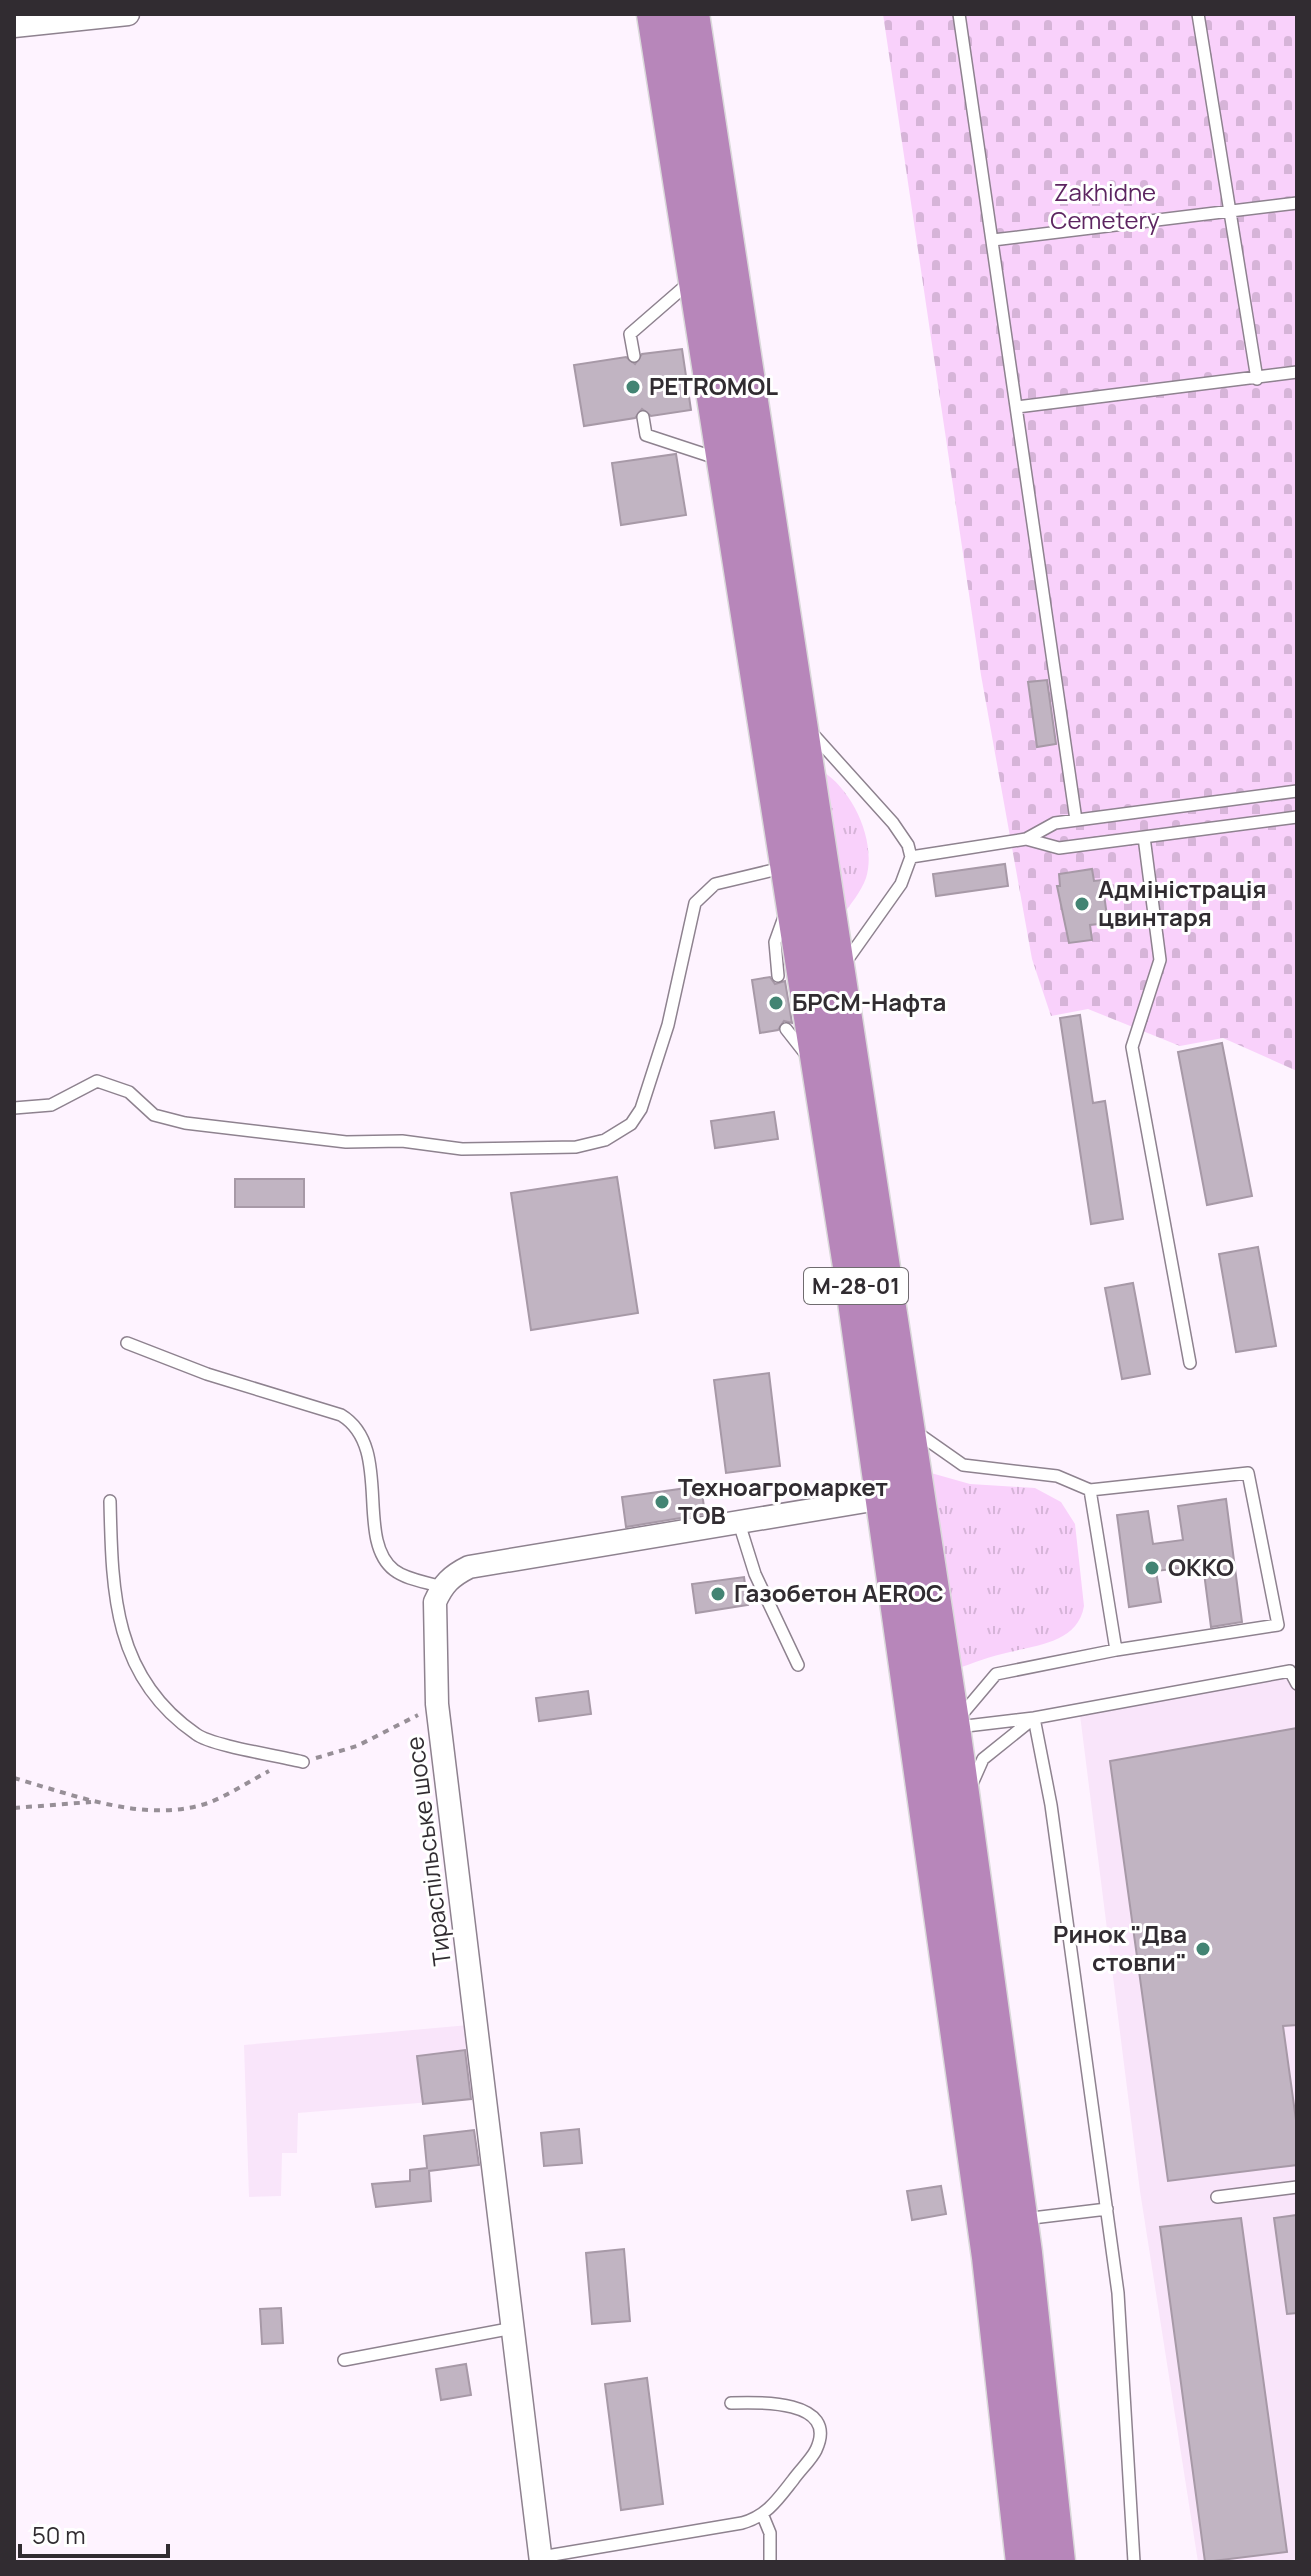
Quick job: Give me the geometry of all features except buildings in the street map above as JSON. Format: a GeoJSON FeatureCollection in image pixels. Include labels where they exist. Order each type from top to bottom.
{"type":"FeatureCollection","features":[{"type":"Feature","properties":{"kind":"highway","name":"М-28-01"},"geometry":{"type":"LineString","coordinates":[[657,14],[724,460],[823,1074],[992,2257],[1026,2562]]}},
{"type":"Feature","properties":{"kind":"highway","name":"М-28-01"},"geometry":{"type":"LineString","coordinates":[[689,14],[950,1728],[1017,2220],[1055,2562]]}},
{"type":"Feature","properties":{"kind":"street"},"geometry":{"type":"LineString","coordinates":[[14,26],[128,14]]}},
{"type":"Feature","properties":{"kind":"street"},"geometry":{"type":"LineString","coordinates":[[442,1587],[454,1574],[469,1567],[884,1498]]}},
{"type":"Feature","properties":{"kind":"street","name":"Тираспільське шосе"},"geometry":{"type":"LineString","coordinates":[[442,1587],[435,1602],[437,1704],[541,2560]]}},
{"type":"Feature","properties":{"kind":"lane"},"geometry":{"type":"LineString","coordinates":[[959,14],[1076,820]]}},
{"type":"Feature","properties":{"kind":"lane"},"geometry":{"type":"LineString","coordinates":[[1198,14],[1257,379]]}},
{"type":"Feature","properties":{"kind":"lane"},"geometry":{"type":"LineString","coordinates":[[993,240],[1297,203]]}},
{"type":"Feature","properties":{"kind":"lane"},"geometry":{"type":"LineString","coordinates":[[634,356],[630,334],[698,275]]}},
{"type":"Feature","properties":{"kind":"lane"},"geometry":{"type":"LineString","coordinates":[[1017,407],[1297,372]]}},
{"type":"Feature","properties":{"kind":"lane"},"geometry":{"type":"LineString","coordinates":[[643,417],[646,435],[724,460]]}},
{"type":"Feature","properties":{"kind":"lane"},"geometry":{"type":"LineString","coordinates":[[795,713],[893,823],[908,845],[911,857],[901,884],[866,929],[836,977]]}},
{"type":"Feature","properties":{"kind":"lane"},"geometry":{"type":"LineString","coordinates":[[911,857],[1026,839],[1055,823],[1297,791]]}},
{"type":"Feature","properties":{"kind":"lane"},"geometry":{"type":"LineString","coordinates":[[1026,839],[1059,848],[1297,817]]}},
{"type":"Feature","properties":{"kind":"lane"},"geometry":{"type":"LineString","coordinates":[[1144,837],[1160,960],[1132,1047],[1190,1363]]}},
{"type":"Feature","properties":{"kind":"lane"},"geometry":{"type":"LineString","coordinates":[[14,1108],[51,1105],[97,1081],[129,1092],[154,1115],[185,1123],[346,1142],[402,1141],[462,1149],[576,1147],[605,1140],[631,1124],[641,1109],[668,1025],[695,903],[702,893],[723,881],[792,878],[775,942],[778,976]]}},
{"type":"Feature","properties":{"kind":"lane"},"geometry":{"type":"LineString","coordinates":[[786,1029],[823,1074]]}},
{"type":"Feature","properties":{"kind":"lane"},"geometry":{"type":"LineString","coordinates":[[127,1343],[353,1422],[366,1444],[381,1552],[396,1572],[442,1587]]}},
{"type":"Feature","properties":{"kind":"lane"},"geometry":{"type":"LineString","coordinates":[[905,1424],[963,1465],[1057,1476],[1090,1490],[1248,1473],[1278,1625],[1116,1650],[996,1674],[950,1728]]}},
{"type":"Feature","properties":{"kind":"lane"},"geometry":{"type":"LineString","coordinates":[[1090,1490],[1116,1650]]}},
{"type":"Feature","properties":{"kind":"lane"},"geometry":{"type":"LineString","coordinates":[[110,1501],[112,1567],[120,1632],[150,1690],[197,1736],[303,1762]]}},
{"type":"Feature","properties":{"kind":"lane"},"geometry":{"type":"LineString","coordinates":[[739,1523],[755,1574],[798,1665]]}},
{"type":"Feature","properties":{"kind":"lane"},"geometry":{"type":"LineString","coordinates":[[950,1728],[1034,1718],[1290,1671],[1297,1684]]}},
{"type":"Feature","properties":{"kind":"lane"},"geometry":{"type":"LineString","coordinates":[[961,1809],[983,1759],[1034,1718]]}},
{"type":"Feature","properties":{"kind":"lane"},"geometry":{"type":"LineString","coordinates":[[1034,1718],[1051,1805],[1118,2293],[1134,2562]]}},
{"type":"Feature","properties":{"kind":"lane"},"geometry":{"type":"LineString","coordinates":[[1217,2197],[1297,2187]]}},
{"type":"Feature","properties":{"kind":"lane"},"geometry":{"type":"LineString","coordinates":[[1017,2220],[1107,2209]]}},
{"type":"Feature","properties":{"kind":"lane"},"geometry":{"type":"LineString","coordinates":[[344,2360],[513,2328]]}},
{"type":"Feature","properties":{"kind":"lane"},"geometry":{"type":"LineString","coordinates":[[541,2560],[742,2523],[763,2516],[816,2451],[816,2423],[804,2410],[794,2406],[731,2403]]}},
{"type":"Feature","properties":{"kind":"lane"},"geometry":{"type":"LineString","coordinates":[[763,2516],[770,2533],[770,2562]]}},
{"type":"Feature","properties":{"kind":"path"},"geometry":{"type":"LineString","coordinates":[[14,1778],[97,1801],[156,1810],[182,1808],[209,1803],[272,1769],[357,1746],[437,1704]]}},
{"type":"Feature","properties":{"kind":"path"},"geometry":{"type":"LineString","coordinates":[[14,1808],[97,1801]]}},
{"type":"Feature","properties":{"kind":"shaded area","name":"Ринок \"Два стовпи\""},"geometry":{"type":"Polygon","coordinates":[[[1297,1669],[1297,2562],[1198,2562],[1140,2191],[1079,1707],[1297,1669]]]}},
{"type":"Feature","properties":{"kind":"shaded area"},"geometry":{"type":"Polygon","coordinates":[[[469,2025],[479,2098],[298,2113],[297,2153],[282,2153],[281,2196],[249,2197],[244,2045],[469,2025]]]}},
{"type":"Feature","properties":{"kind":"green space","name":"Zakhidne Cemetery"},"geometry":{"type":"Polygon","coordinates":[[[883,14],[1297,14],[1297,1071],[1223,1038],[1180,1046],[1088,1009],[1051,1016],[1032,959],[981,675],[883,14]]]}},
{"type":"Feature","properties":{"kind":"green space"},"geometry":{"type":"Polygon","coordinates":[[[822,771],[844,791],[852,804],[860,818],[868,849],[866,878],[842,916],[822,771]]]}},
{"type":"Feature","properties":{"kind":"green space"},"geometry":{"type":"Polygon","coordinates":[[[924,1471],[970,1484],[1035,1488],[1061,1502],[1075,1524],[1084,1606],[1074,1627],[1065,1635],[1044,1644],[956,1669],[924,1471]]]}},
{"type":"Feature","properties":{"kind":"place","name":"PETROMOL"},"geometry":{"type":"Point","coordinates":[633,387]}},
{"type":"Feature","properties":{"kind":"place","name":"Адміністрація цвинтаря"},"geometry":{"type":"Point","coordinates":[1082,904]}},
{"type":"Feature","properties":{"kind":"place","name":"БРСМ-Нафта"},"geometry":{"type":"Point","coordinates":[776,1003]}},
{"type":"Feature","properties":{"kind":"place","name":"Техноагромаркет ТОВ"},"geometry":{"type":"Point","coordinates":[662,1502]}},
{"type":"Feature","properties":{"kind":"place","name":"ОККО"},"geometry":{"type":"Point","coordinates":[1152,1568]}},
{"type":"Feature","properties":{"kind":"place","name":"Газобетон AEROC"},"geometry":{"type":"Point","coordinates":[718,1594]}},
{"type":"Feature","properties":{"kind":"place","name":"Ринок \"Два стовпи\""},"geometry":{"type":"Point","coordinates":[1203,1949]}}]}
